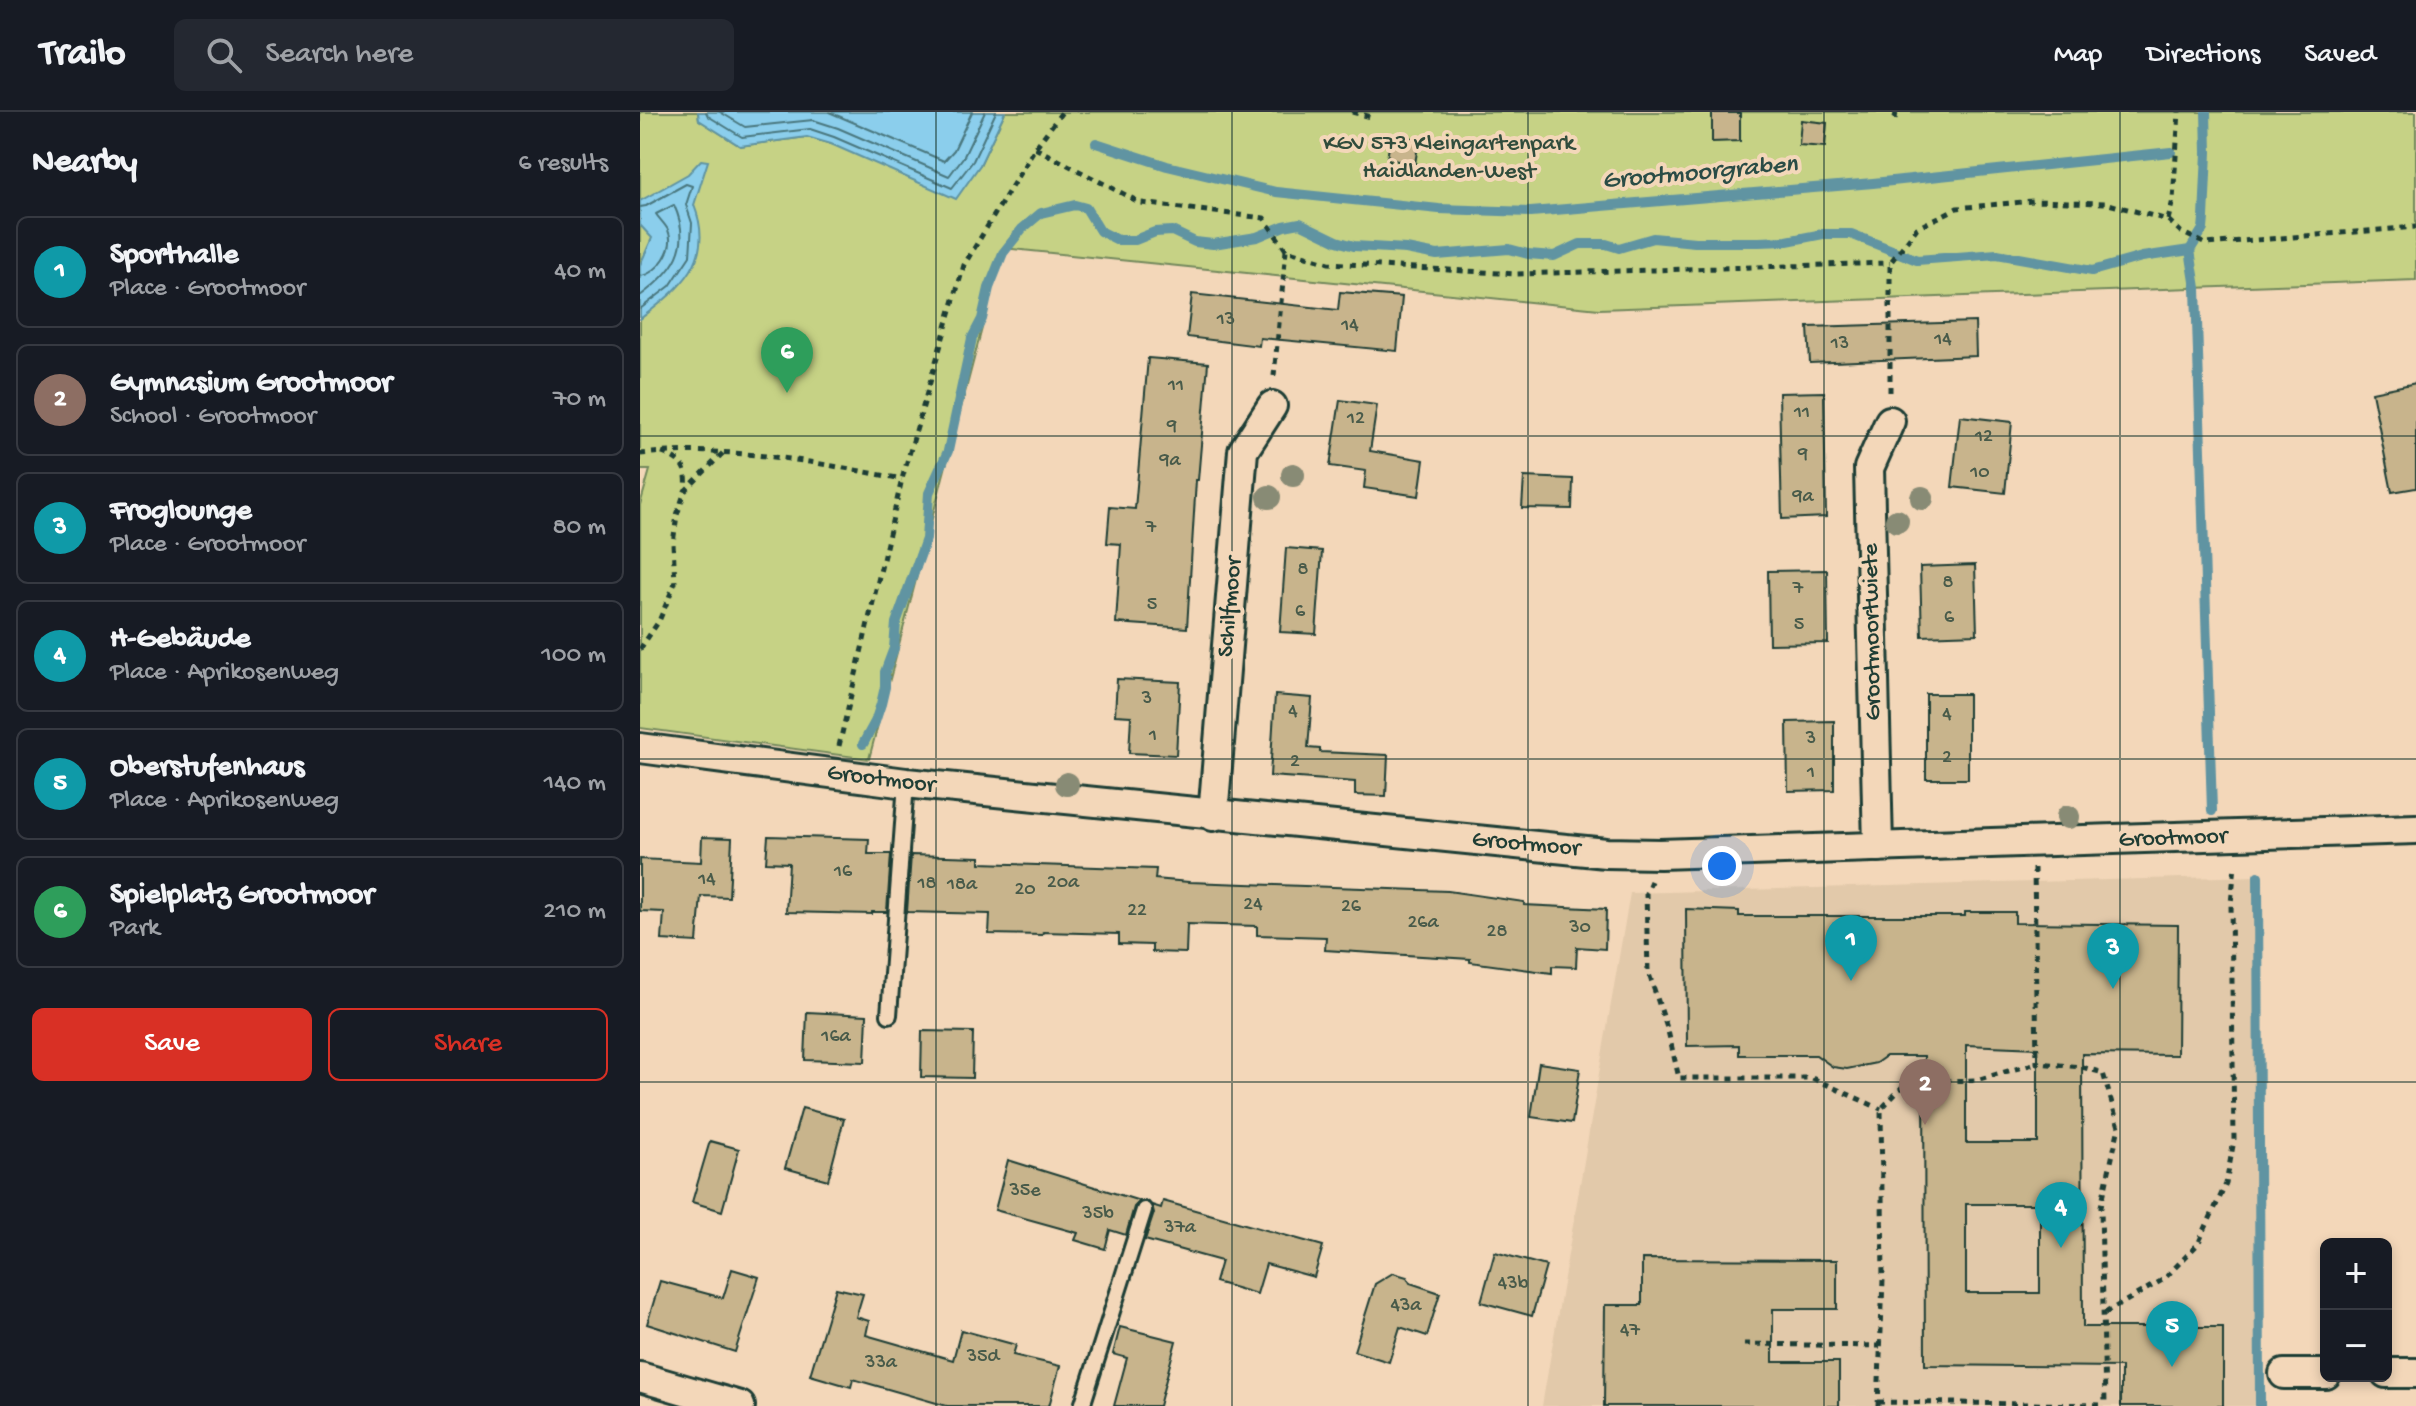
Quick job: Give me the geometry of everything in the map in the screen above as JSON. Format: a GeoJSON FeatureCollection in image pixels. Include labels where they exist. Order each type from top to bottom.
{"type":"FeatureCollection","features":[{"type":"Feature","properties":{"kind":"street","name":"Schilfmoor"},"geometry":{"type":"LineString","coordinates":[[1213,816],[1243,451],[1272,406]]}},
{"type":"Feature","properties":{"kind":"street","name":"Grootmoortwiete"},"geometry":{"type":"LineString","coordinates":[[1878,847],[1869,468],[1890,421]]}},
{"type":"Feature","properties":{"kind":"street","name":"Grootmoor"},"geometry":{"type":"LineString","coordinates":[[640,748],[906,783],[1606,853],[2034,843],[2416,829]]}},
{"type":"Feature","properties":{"kind":"street"},"geometry":{"type":"LineString","coordinates":[[2392,1373],[2416,1373]]}},
{"type":"Feature","properties":{"kind":"street"},"geometry":{"type":"LineString","coordinates":[[2284,1374],[2320,1374]]}},
{"type":"Feature","properties":{"kind":"street"},"geometry":{"type":"LineString","coordinates":[[640,1377],[740,1406]]}},
{"type":"Feature","properties":{"kind":"lane"},"geometry":{"type":"LineString","coordinates":[[889,1015],[906,783]]}},
{"type":"Feature","properties":{"kind":"lane"},"geometry":{"type":"LineString","coordinates":[[1082,1406],[1144,1210]]}},
{"type":"Feature","properties":{"kind":"path"},"geometry":{"type":"LineString","coordinates":[[833,774],[902,479],[964,265],[1035,148],[1062,112]]}},
{"type":"Feature","properties":{"kind":"path"},"geometry":{"type":"LineString","coordinates":[[1352,112],[1375,118]]}},
{"type":"Feature","properties":{"kind":"path"},"geometry":{"type":"LineString","coordinates":[[2168,220],[2173,200],[2179,112]]}},
{"type":"Feature","properties":{"kind":"path"},"geometry":{"type":"LineString","coordinates":[[1035,148],[1141,203],[1264,218],[1286,250],[1329,263],[1517,274],[1890,263]]}},
{"type":"Feature","properties":{"kind":"path"},"geometry":{"type":"LineString","coordinates":[[1890,421],[1890,263],[1917,228],[1957,208],[2033,201],[2105,203],[2168,220],[2181,232],[2206,244],[2416,227]]}},
{"type":"Feature","properties":{"kind":"path"},"geometry":{"type":"LineString","coordinates":[[1272,406],[1286,250]]}},
{"type":"Feature","properties":{"kind":"path"},"geometry":{"type":"LineString","coordinates":[[640,454],[725,451],[813,461],[902,479]]}},
{"type":"Feature","properties":{"kind":"path"},"geometry":{"type":"LineString","coordinates":[[685,491],[725,451]]}},
{"type":"Feature","properties":{"kind":"path"},"geometry":{"type":"LineString","coordinates":[[640,649],[659,621],[675,583],[673,543],[687,475],[676,458],[658,452]]}},
{"type":"Feature","properties":{"kind":"path"},"geometry":{"type":"LineString","coordinates":[[2034,843],[2037,1063]]}},
{"type":"Feature","properties":{"kind":"path"},"geometry":{"type":"LineString","coordinates":[[1660,854],[1646,893],[1648,971],[1668,1031],[1679,1078],[1812,1078],[1881,1109]]}},
{"type":"Feature","properties":{"kind":"path"},"geometry":{"type":"LineString","coordinates":[[2105,1313],[2164,1279],[2198,1244],[2226,1184],[2234,1140],[2232,877]]}},
{"type":"Feature","properties":{"kind":"path"},"geometry":{"type":"LineString","coordinates":[[2037,1063],[2082,1067],[2103,1073],[2119,1127],[2101,1206],[2105,1406],[1878,1404],[1883,1280],[1881,1109],[1907,1082],[1976,1080],[2037,1063]]}},
{"type":"Feature","properties":{"kind":"path"},"geometry":{"type":"LineString","coordinates":[[1744,1344],[1880,1346]]}},
{"type":"Feature","properties":{"kind":"shaded area"},"geometry":{"type":"Polygon","coordinates":[[[2258,876],[2260,1406],[1542,1406],[1630,893],[2258,876]]]}},
{"type":"Feature","properties":{"kind":"green space","name":"KGV 573 Kleingartenpark Haidlanden-West"},"geometry":{"type":"Polygon","coordinates":[[[640,112],[698,112],[699,120],[740,146],[807,137],[831,144],[980,165],[1005,112],[2416,112],[2416,280],[1599,309],[1003,248],[869,759],[640,728],[640,505],[650,470],[640,470],[640,112]]]}},
{"type":"Feature","properties":{"kind":"water"},"geometry":{"type":"Polygon","coordinates":[[[698,112],[1005,112],[980,165],[956,199],[831,144],[807,137],[740,146],[699,120],[698,112]]]}},
{"type":"Feature","properties":{"kind":"water"},"geometry":{"type":"Polygon","coordinates":[[[701,160],[708,161],[694,205],[700,225],[697,258],[680,284],[640,319],[640,265],[652,238],[640,225],[640,201],[688,174],[701,160]]]}},
{"type":"Feature","properties":{"kind":"building"},"geometry":{"type":"Polygon","coordinates":[[[1712,113],[1740,113],[1740,141],[1712,142],[1712,113]]]}},
{"type":"Feature","properties":{"kind":"building"},"geometry":{"type":"Polygon","coordinates":[[[1801,120],[1827,123],[1825,147],[1799,145],[1801,120]]]}},
{"type":"Feature","properties":{"kind":"building"},"geometry":{"type":"Polygon","coordinates":[[[1391,134],[1419,139],[1415,164],[1387,159],[1391,134]]]}},
{"type":"Feature","properties":{"kind":"building"},"geometry":{"type":"Polygon","coordinates":[[[1340,292],[1402,297],[1397,351],[1260,338],[1259,346],[1187,337],[1192,294],[1338,310],[1340,292]]]}},
{"type":"Feature","properties":{"kind":"building"},"geometry":{"type":"Polygon","coordinates":[[[1975,322],[1976,356],[1810,363],[1808,327],[1975,322]]]}},
{"type":"Feature","properties":{"kind":"building"},"geometry":{"type":"Polygon","coordinates":[[[1148,358],[1208,363],[1196,480],[1187,628],[1116,623],[1121,544],[1107,543],[1110,507],[1135,509],[1148,358]]]}},
{"type":"Feature","properties":{"kind":"building"},"geometry":{"type":"Polygon","coordinates":[[[2416,383],[2416,488],[2392,492],[2372,392],[2416,383]]]}},
{"type":"Feature","properties":{"kind":"building"},"geometry":{"type":"Polygon","coordinates":[[[1824,392],[1826,517],[1782,519],[1779,393],[1824,392]]]}},
{"type":"Feature","properties":{"kind":"building"},"geometry":{"type":"Polygon","coordinates":[[[1340,400],[1377,405],[1370,451],[1424,460],[1419,496],[1364,488],[1366,471],[1330,466],[1340,400]]]}},
{"type":"Feature","properties":{"kind":"building"},"geometry":{"type":"Polygon","coordinates":[[[1960,416],[2012,422],[2005,493],[1952,487],[1960,416]]]}},
{"type":"Feature","properties":{"kind":"building"},"geometry":{"type":"Polygon","coordinates":[[[1524,477],[1573,479],[1572,509],[1522,508],[1524,477]]]}},
{"type":"Feature","properties":{"kind":"building"},"geometry":{"type":"Polygon","coordinates":[[[1286,548],[1322,551],[1316,634],[1280,632],[1286,548]]]}},
{"type":"Feature","properties":{"kind":"building"},"geometry":{"type":"Polygon","coordinates":[[[1975,565],[1977,634],[1922,636],[1920,567],[1975,565]]]}},
{"type":"Feature","properties":{"kind":"building"},"geometry":{"type":"Polygon","coordinates":[[[1827,570],[1828,643],[1769,644],[1768,571],[1827,570]]]}},
{"type":"Feature","properties":{"kind":"building"},"geometry":{"type":"Polygon","coordinates":[[[1117,679],[1180,682],[1176,755],[1129,753],[1131,716],[1115,715],[1117,679]]]}},
{"type":"Feature","properties":{"kind":"building"},"geometry":{"type":"Polygon","coordinates":[[[1926,694],[1968,694],[1968,779],[1926,779],[1926,694]]]}},
{"type":"Feature","properties":{"kind":"building"},"geometry":{"type":"Polygon","coordinates":[[[1275,695],[1312,698],[1308,748],[1320,749],[1320,752],[1388,755],[1386,796],[1355,795],[1355,782],[1270,776],[1275,695]]]}},
{"type":"Feature","properties":{"kind":"building"},"geometry":{"type":"Polygon","coordinates":[[[1834,721],[1834,790],[1788,791],[1787,722],[1834,721]]]}},
{"type":"Feature","properties":{"kind":"building"},"geometry":{"type":"Polygon","coordinates":[[[768,836],[869,839],[868,854],[891,854],[887,912],[786,912],[789,863],[766,862],[768,836]]]}},
{"type":"Feature","properties":{"kind":"building"},"geometry":{"type":"Polygon","coordinates":[[[702,837],[732,838],[729,897],[701,896],[697,942],[662,940],[664,912],[640,911],[640,859],[701,862],[702,837]]]}},
{"type":"Feature","properties":{"kind":"building"},"geometry":{"type":"Polygon","coordinates":[[[911,855],[980,857],[980,863],[1156,869],[1155,879],[1189,882],[1448,891],[1524,902],[1524,905],[1606,909],[1605,949],[1577,947],[1576,967],[1552,966],[1552,973],[1470,962],[1470,959],[1325,950],[1326,937],[1257,935],[1257,926],[1187,924],[1186,953],[1152,952],[1152,945],[1119,944],[1119,934],[989,934],[990,914],[907,912],[911,855]]]}},
{"type":"Feature","properties":{"kind":"building"},"geometry":{"type":"Polygon","coordinates":[[[1686,909],[1739,911],[1739,916],[1965,916],[1965,912],[2015,912],[2015,923],[2178,925],[2177,1055],[2082,1054],[2083,1327],[2223,1327],[2223,1406],[2121,1406],[2121,1367],[1925,1365],[1924,1056],[1886,1056],[1876,1063],[1847,1069],[1833,1067],[1816,1055],[1739,1055],[1739,1045],[1687,1046],[1686,909]],[[1966,1045],[1966,1143],[2038,1143],[2038,1048],[1966,1045]],[[1966,1204],[1966,1293],[2040,1293],[2040,1204],[1966,1204]]]}},
{"type":"Feature","properties":{"kind":"building"},"geometry":{"type":"Polygon","coordinates":[[[807,1012],[867,1015],[865,1062],[805,1060],[807,1012]]]}},
{"type":"Feature","properties":{"kind":"building"},"geometry":{"type":"Polygon","coordinates":[[[922,1031],[973,1032],[972,1078],[921,1077],[922,1031]]]}},
{"type":"Feature","properties":{"kind":"building"},"geometry":{"type":"Polygon","coordinates":[[[1539,1063],[1580,1069],[1572,1123],[1531,1117],[1539,1063]]]}},
{"type":"Feature","properties":{"kind":"building"},"geometry":{"type":"Polygon","coordinates":[[[802,1108],[844,1119],[828,1180],[785,1168],[802,1108]]]}},
{"type":"Feature","properties":{"kind":"building"},"geometry":{"type":"Polygon","coordinates":[[[710,1141],[739,1149],[722,1211],[692,1202],[710,1141]]]}},
{"type":"Feature","properties":{"kind":"building"},"geometry":{"type":"Polygon","coordinates":[[[1008,1160],[1140,1201],[1134,1207],[1126,1235],[1110,1230],[1105,1249],[1075,1240],[1078,1233],[995,1210],[1008,1160]]]}},
{"type":"Feature","properties":{"kind":"building"},"geometry":{"type":"Polygon","coordinates":[[[1163,1201],[1323,1246],[1314,1277],[1266,1264],[1257,1294],[1215,1282],[1221,1261],[1145,1240],[1154,1213],[1152,1205],[1161,1208],[1163,1201]]]}},
{"type":"Feature","properties":{"kind":"building"},"geometry":{"type":"Polygon","coordinates":[[[1495,1252],[1546,1266],[1532,1316],[1481,1302],[1495,1252]]]}},
{"type":"Feature","properties":{"kind":"building"},"geometry":{"type":"Polygon","coordinates":[[[1642,1259],[1837,1260],[1837,1309],[1773,1309],[1773,1362],[1839,1362],[1839,1406],[1604,1406],[1605,1305],[1642,1305],[1642,1259]]]}},
{"type":"Feature","properties":{"kind":"building"},"geometry":{"type":"Polygon","coordinates":[[[732,1269],[759,1277],[735,1352],[647,1324],[660,1281],[723,1298],[732,1269]]]}},
{"type":"Feature","properties":{"kind":"building"},"geometry":{"type":"Polygon","coordinates":[[[1393,1273],[1407,1277],[1410,1283],[1440,1293],[1427,1336],[1400,1327],[1389,1362],[1354,1351],[1375,1284],[1393,1273]]]}},
{"type":"Feature","properties":{"kind":"building"},"geometry":{"type":"Polygon","coordinates":[[[836,1288],[863,1294],[856,1317],[869,1321],[866,1335],[953,1360],[961,1330],[1016,1345],[1013,1355],[1060,1366],[1049,1406],[947,1406],[853,1379],[851,1387],[810,1375],[836,1288]]]}},
{"type":"Feature","properties":{"kind":"building"},"geometry":{"type":"Polygon","coordinates":[[[1120,1327],[1176,1341],[1159,1406],[1114,1406],[1127,1358],[1113,1354],[1120,1327]]]}},
{"type":"Feature","properties":{"kind":"waterway"},"geometry":{"type":"LineString","coordinates":[[2206,112],[2203,229],[2190,250],[2196,288],[2212,811]]}},
{"type":"Feature","properties":{"kind":"waterway","name":"Grootmoorgraben"},"geometry":{"type":"LineString","coordinates":[[1096,143],[1167,166],[1276,192],[1439,209],[1531,212],[1873,183],[2171,152]]}},
{"type":"Feature","properties":{"kind":"waterway"},"geometry":{"type":"LineString","coordinates":[[863,744],[881,704],[885,672],[894,648],[896,623],[926,539],[929,493],[948,451],[972,338],[982,319],[989,288],[1003,253],[1022,229],[1041,213],[1075,205],[1086,208],[1100,231],[1118,240],[1135,240],[1155,232],[1172,231],[1195,242],[1213,244],[1257,237],[1300,223],[1354,246],[1406,249],[1437,255],[1509,249],[1554,256],[1580,244],[1606,244],[1619,248],[1653,238],[1695,242],[1759,242],[1787,241],[1823,234],[1851,234],[1917,260],[1997,254],[2092,271],[2142,257],[2190,250]]}},
{"type":"Feature","properties":{"kind":"waterway"},"geometry":{"type":"LineString","coordinates":[[2258,876],[2260,1406]]}},
{"type":"Feature","properties":{"kind":"place","name":"Spielplatz Grootmoor"},"geometry":{"type":"Point","coordinates":[787,393]}},
{"type":"Feature","properties":{"kind":"place","name":"Sporthalle"},"geometry":{"type":"Point","coordinates":[1851,981]}},
{"type":"Feature","properties":{"kind":"place","name":"Froglounge"},"geometry":{"type":"Point","coordinates":[2113,989]}},
{"type":"Feature","properties":{"kind":"place","name":"Gymnasium Grootmoor"},"geometry":{"type":"Point","coordinates":[1925,1125]}},
{"type":"Feature","properties":{"kind":"place","name":"H-Gebäude"},"geometry":{"type":"Point","coordinates":[2061,1248]}},
{"type":"Feature","properties":{"kind":"place","name":"Oberstufenhaus"},"geometry":{"type":"Point","coordinates":[2172,1367]}}]}
